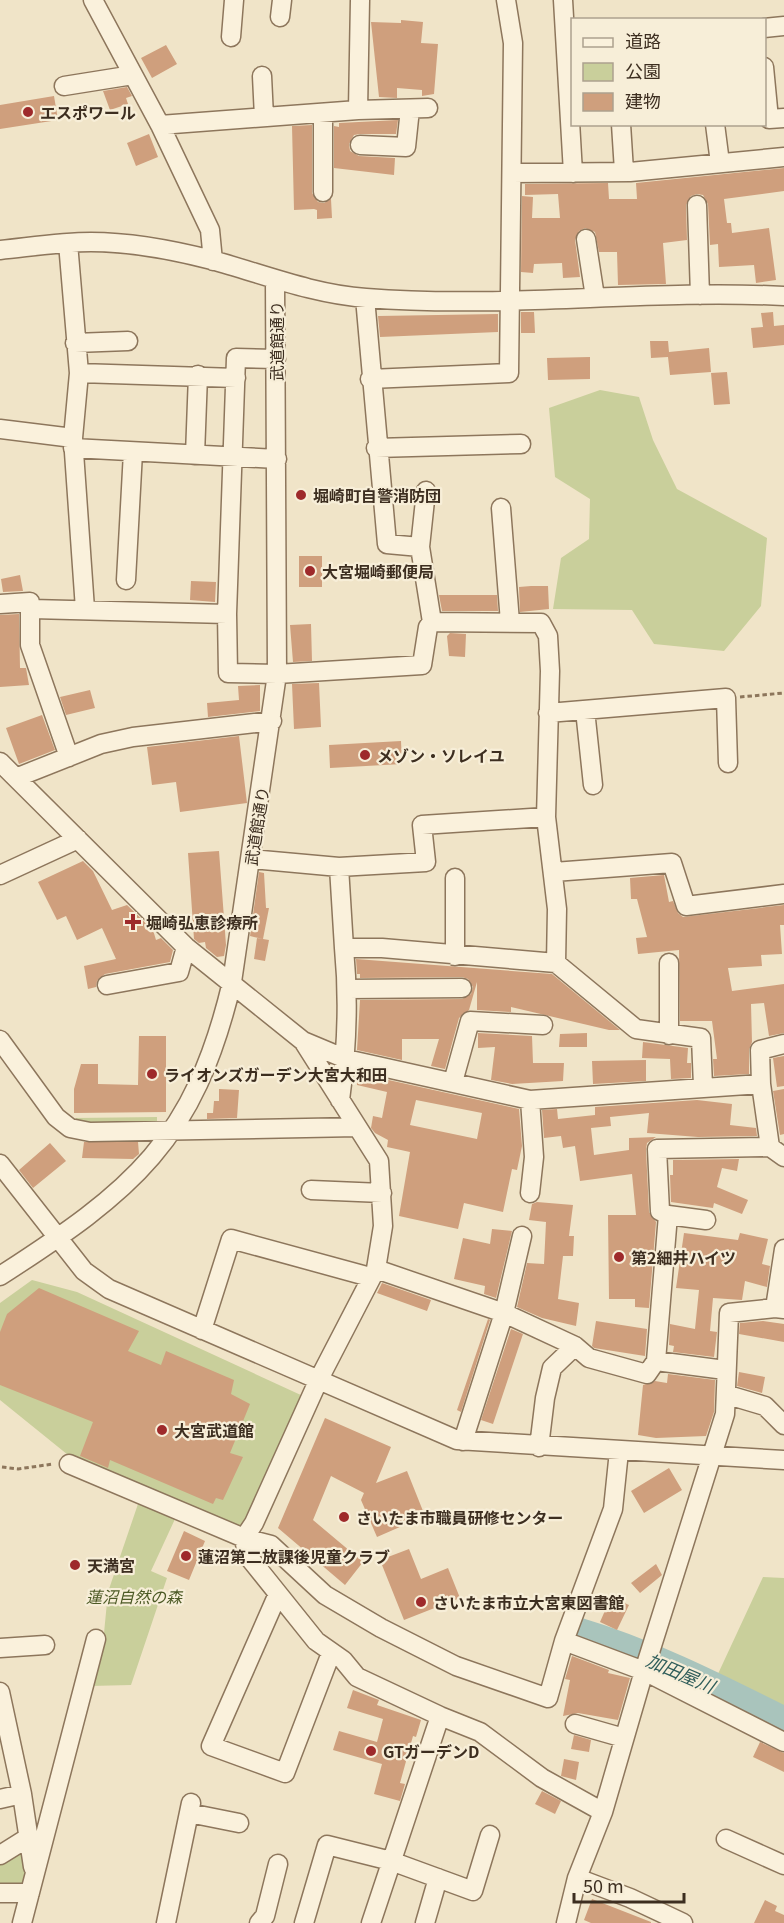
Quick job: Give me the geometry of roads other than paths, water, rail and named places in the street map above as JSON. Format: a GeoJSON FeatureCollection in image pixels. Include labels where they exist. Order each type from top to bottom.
{"type":"FeatureCollection","features":[{"type":"Feature","properties":{"kind":"street"},"geometry":{"type":"LineString","coordinates":[[93,0],[160,125],[210,230],[213,261]]}},
{"type":"Feature","properties":{"kind":"street"},"geometry":{"type":"LineString","coordinates":[[231,37],[234,0]]}},
{"type":"Feature","properties":{"kind":"street"},"geometry":{"type":"LineString","coordinates":[[358,110],[360,0]]}},
{"type":"Feature","properties":{"kind":"street"},"geometry":{"type":"LineString","coordinates":[[370,379],[509,373],[513,43],[506,0]]}},
{"type":"Feature","properties":{"kind":"street"},"geometry":{"type":"LineString","coordinates":[[563,0],[570,42],[571,86]]}},
{"type":"Feature","properties":{"kind":"street"},"geometry":{"type":"LineString","coordinates":[[766,28],[784,26]]}},
{"type":"Feature","properties":{"kind":"street"},"geometry":{"type":"LineString","coordinates":[[64,86],[133,75]]}},
{"type":"Feature","properties":{"kind":"street"},"geometry":{"type":"LineString","coordinates":[[262,76],[264,117]]}},
{"type":"Feature","properties":{"kind":"street"},"geometry":{"type":"LineString","coordinates":[[766,80],[769,119],[784,118]]}},
{"type":"Feature","properties":{"kind":"street"},"geometry":{"type":"LineString","coordinates":[[160,125],[358,110],[419,109],[406,147],[360,146]]}},
{"type":"Feature","properties":{"kind":"street"},"geometry":{"type":"LineString","coordinates":[[323,113],[323,192]]}},
{"type":"Feature","properties":{"kind":"street"},"geometry":{"type":"LineString","coordinates":[[572,126],[573,173]]}},
{"type":"Feature","properties":{"kind":"street"},"geometry":{"type":"LineString","coordinates":[[621,126],[624,171]]}},
{"type":"Feature","properties":{"kind":"street"},"geometry":{"type":"LineString","coordinates":[[716,126],[720,163]]}},
{"type":"Feature","properties":{"kind":"street"},"geometry":{"type":"LineString","coordinates":[[512,172],[624,171],[784,157]]}},
{"type":"Feature","properties":{"kind":"street"},"geometry":{"type":"LineString","coordinates":[[698,205],[700,295]]}},
{"type":"Feature","properties":{"kind":"street"},"geometry":{"type":"LineString","coordinates":[[586,239],[595,297]]}},
{"type":"Feature","properties":{"kind":"street"},"geometry":{"type":"LineString","coordinates":[[0,250],[91,242],[140,246],[213,261],[275,281],[365,298],[784,296]]}},
{"type":"Feature","properties":{"kind":"street"},"geometry":{"type":"LineString","coordinates":[[68,243],[79,373],[73,443],[85,609]]}},
{"type":"Feature","properties":{"kind":"street","name":"武道館通り"},"geometry":{"type":"LineString","coordinates":[[0,1275],[59,1238],[122,1190],[174,1130],[207,1068],[232,982],[272,721],[277,674],[275,281]]}},
{"type":"Feature","properties":{"kind":"street"},"geometry":{"type":"LineString","coordinates":[[365,298],[376,448],[387,544],[420,547]]}},
{"type":"Feature","properties":{"kind":"street"},"geometry":{"type":"LineString","coordinates":[[75,344],[128,341]]}},
{"type":"Feature","properties":{"kind":"street"},"geometry":{"type":"LineString","coordinates":[[276,359],[236,357],[227,614],[228,673],[277,674],[422,665],[428,627],[432,622],[420,547],[426,491]]}},
{"type":"Feature","properties":{"kind":"street"},"geometry":{"type":"LineString","coordinates":[[79,373],[236,378]]}},
{"type":"Feature","properties":{"kind":"street"},"geometry":{"type":"LineString","coordinates":[[195,455],[198,375]]}},
{"type":"Feature","properties":{"kind":"street"},"geometry":{"type":"LineString","coordinates":[[0,429],[133,452],[277,459]]}},
{"type":"Feature","properties":{"kind":"street"},"geometry":{"type":"LineString","coordinates":[[376,448],[520,444]]}},
{"type":"Feature","properties":{"kind":"street"},"geometry":{"type":"LineString","coordinates":[[126,580],[133,452]]}},
{"type":"Feature","properties":{"kind":"street"},"geometry":{"type":"LineString","coordinates":[[501,508],[510,622]]}},
{"type":"Feature","properties":{"kind":"street"},"geometry":{"type":"LineString","coordinates":[[0,604],[30,602],[32,609],[30,645],[69,757]]}},
{"type":"Feature","properties":{"kind":"street"},"geometry":{"type":"LineString","coordinates":[[32,609],[227,614]]}},
{"type":"Feature","properties":{"kind":"street"},"geometry":{"type":"LineString","coordinates":[[432,622],[541,623],[548,636],[546,817],[557,909],[556,963]]}},
{"type":"Feature","properties":{"kind":"street"},"geometry":{"type":"LineString","coordinates":[[548,713],[726,698],[728,763]]}},
{"type":"Feature","properties":{"kind":"street"},"geometry":{"type":"LineString","coordinates":[[585,710],[593,785]]}},
{"type":"Feature","properties":{"kind":"street"},"geometry":{"type":"LineString","coordinates":[[18,777],[101,744],[133,737],[272,721]]}},
{"type":"Feature","properties":{"kind":"street"},"geometry":{"type":"LineString","coordinates":[[0,762],[18,777],[186,947],[303,1041],[346,1059],[530,1100],[565,1099],[703,1086],[761,1084]]}},
{"type":"Feature","properties":{"kind":"street"},"geometry":{"type":"LineString","coordinates":[[251,859],[339,867],[426,862],[422,825],[546,817]]}},
{"type":"Feature","properties":{"kind":"street"},"geometry":{"type":"LineString","coordinates":[[0,875],[78,839]]}},
{"type":"Feature","properties":{"kind":"street"},"geometry":{"type":"LineString","coordinates":[[554,872],[672,863],[686,906],[784,894]]}},
{"type":"Feature","properties":{"kind":"street"},"geometry":{"type":"LineString","coordinates":[[339,867],[348,989],[346,1059],[340,1100]]}},
{"type":"Feature","properties":{"kind":"street"},"geometry":{"type":"LineString","coordinates":[[454,878],[455,956]]}},
{"type":"Feature","properties":{"kind":"street"},"geometry":{"type":"LineString","coordinates":[[107,985],[179,972],[186,947]]}},
{"type":"Feature","properties":{"kind":"street"},"geometry":{"type":"LineString","coordinates":[[344,948],[382,948],[556,963],[636,1029],[701,1038],[703,1086]]}},
{"type":"Feature","properties":{"kind":"street"},"geometry":{"type":"LineString","coordinates":[[669,963],[669,1035]]}},
{"type":"Feature","properties":{"kind":"street"},"geometry":{"type":"LineString","coordinates":[[348,989],[462,988]]}},
{"type":"Feature","properties":{"kind":"street"},"geometry":{"type":"LineString","coordinates":[[453,1082],[470,1021],[543,1026]]}},
{"type":"Feature","properties":{"kind":"street"},"geometry":{"type":"LineString","coordinates":[[0,1040],[56,1117],[70,1128],[90,1132],[357,1127]]}},
{"type":"Feature","properties":{"kind":"street"},"geometry":{"type":"LineString","coordinates":[[303,1041],[379,1161],[383,1226],[373,1273],[319,1379],[254,1523],[244,1538],[247,1555],[316,1641],[343,1660],[357,1677],[480,1732],[542,1778],[603,1812]]}},
{"type":"Feature","properties":{"kind":"street"},"geometry":{"type":"LineString","coordinates":[[706,1220],[668,1215],[660,1211],[657,1149],[777,1152],[761,1084],[760,1050],[784,1044]]}},
{"type":"Feature","properties":{"kind":"street"},"geometry":{"type":"LineString","coordinates":[[530,1100],[534,1157],[530,1193]]}},
{"type":"Feature","properties":{"kind":"street"},"geometry":{"type":"LineString","coordinates":[[0,1164],[94,1280],[109,1289],[463,1441],[784,1460]]}},
{"type":"Feature","properties":{"kind":"street"},"geometry":{"type":"LineString","coordinates":[[311,1190],[382,1193]]}},
{"type":"Feature","properties":{"kind":"street"},"geometry":{"type":"LineString","coordinates":[[202,1330],[231,1239],[373,1273],[504,1313],[574,1346],[590,1358],[647,1374],[656,1361],[668,1215]]}},
{"type":"Feature","properties":{"kind":"street"},"geometry":{"type":"LineString","coordinates":[[463,1441],[504,1313],[522,1236]]}},
{"type":"Feature","properties":{"kind":"street"},"geometry":{"type":"LineString","coordinates":[[566,1923],[577,1878],[603,1812],[644,1671],[725,1414],[728,1395],[725,1370],[729,1313],[779,1309],[784,1249]]}},
{"type":"Feature","properties":{"kind":"street"},"geometry":{"type":"LineString","coordinates":[[539,1447],[544,1398],[552,1368],[574,1346]]}},
{"type":"Feature","properties":{"kind":"street"},"geometry":{"type":"LineString","coordinates":[[656,1361],[725,1370]]}},
{"type":"Feature","properties":{"kind":"street"},"geometry":{"type":"LineString","coordinates":[[728,1395],[765,1406],[784,1425]]}},
{"type":"Feature","properties":{"kind":"street"},"geometry":{"type":"LineString","coordinates":[[69,1464],[244,1538],[271,1545],[325,1595],[381,1628],[456,1666],[548,1698],[564,1641],[613,1509],[619,1452]]}},
{"type":"Feature","properties":{"kind":"street"},"geometry":{"type":"LineString","coordinates":[[278,1596],[211,1746],[285,1773],[332,1653]]}},
{"type":"Feature","properties":{"kind":"street"},"geometry":{"type":"LineString","coordinates":[[22,1923],[96,1638]]}},
{"type":"Feature","properties":{"kind":"street"},"geometry":{"type":"LineString","coordinates":[[564,1641],[644,1671],[784,1742]]}},
{"type":"Feature","properties":{"kind":"street"},"geometry":{"type":"LineString","coordinates":[[0,1648],[45,1645]]}},
{"type":"Feature","properties":{"kind":"street"},"geometry":{"type":"LineString","coordinates":[[0,1692],[4,1724],[22,1794],[29,1837],[32,1885]]}},
{"type":"Feature","properties":{"kind":"street"},"geometry":{"type":"LineString","coordinates":[[371,1923],[440,1716]]}},
{"type":"Feature","properties":{"kind":"street"},"geometry":{"type":"LineString","coordinates":[[575,1724],[624,1738]]}},
{"type":"Feature","properties":{"kind":"street"},"geometry":{"type":"LineString","coordinates":[[0,1799],[22,1794]]}},
{"type":"Feature","properties":{"kind":"street"},"geometry":{"type":"LineString","coordinates":[[166,1923],[190,1808],[239,1822]]}},
{"type":"Feature","properties":{"kind":"street"},"geometry":{"type":"LineString","coordinates":[[304,1923],[327,1845],[392,1861],[472,1891],[490,1835]]}},
{"type":"Feature","properties":{"kind":"street"},"geometry":{"type":"LineString","coordinates":[[0,1855],[29,1837]]}},
{"type":"Feature","properties":{"kind":"street"},"geometry":{"type":"LineString","coordinates":[[726,1839],[784,1865]]}},
{"type":"Feature","properties":{"kind":"street"},"geometry":{"type":"LineString","coordinates":[[259,1923],[265,1916],[278,1864]]}},
{"type":"Feature","properties":{"kind":"street"},"geometry":{"type":"LineString","coordinates":[[425,1923],[438,1878]]}},
{"type":"Feature","properties":{"kind":"street"},"geometry":{"type":"LineString","coordinates":[[577,1878],[630,1898],[683,1923]]}},
{"type":"Feature","properties":{"kind":"street"},"geometry":{"type":"LineString","coordinates":[[0,1893],[32,1885]]}},
{"type":"Feature","properties":{"kind":"waterway","name":"加田屋川"},"geometry":{"type":"LineString","coordinates":[[575,1630],[656,1659],[784,1720]]}},
{"type":"Feature","properties":{"kind":"place","name":"エスポワール"},"geometry":{"type":"Point","coordinates":[28,112]}},
{"type":"Feature","properties":{"kind":"place","name":"堀崎町自警消防団"},"geometry":{"type":"Point","coordinates":[301,495]}},
{"type":"Feature","properties":{"kind":"place","name":"大宮堀崎郵便局"},"geometry":{"type":"Point","coordinates":[310,571]}},
{"type":"Feature","properties":{"kind":"place","name":"メゾン・ソレイユ"},"geometry":{"type":"Point","coordinates":[365,755]}},
{"type":"Feature","properties":{"kind":"place","name":"堀崎弘恵診療所"},"geometry":{"type":"Point","coordinates":[133,922]}},
{"type":"Feature","properties":{"kind":"place","name":"ライオンズガーデン大宮大和田"},"geometry":{"type":"Point","coordinates":[152,1074]}},
{"type":"Feature","properties":{"kind":"place","name":"第2細井ハイツ"},"geometry":{"type":"Point","coordinates":[619,1257]}},
{"type":"Feature","properties":{"kind":"place","name":"大宮武道館"},"geometry":{"type":"Point","coordinates":[162,1430]}},
{"type":"Feature","properties":{"kind":"place","name":"さいたま市職員研修センター"},"geometry":{"type":"Point","coordinates":[344,1517]}},
{"type":"Feature","properties":{"kind":"place","name":"蓮沼第二放課後児童クラブ"},"geometry":{"type":"Point","coordinates":[186,1556]}},
{"type":"Feature","properties":{"kind":"place","name":"天満宮"},"geometry":{"type":"Point","coordinates":[75,1565]}},
{"type":"Feature","properties":{"kind":"place","name":"さいたま市立大宮東図書館"},"geometry":{"type":"Point","coordinates":[421,1602]}},
{"type":"Feature","properties":{"kind":"place","name":"GTガーデンD"},"geometry":{"type":"Point","coordinates":[371,1751]}},
{"type":"Feature","properties":{"kind":"park label","name":"蓮沼自然の森"},"geometry":{"type":"Point","coordinates":[134,1596]}}]}
